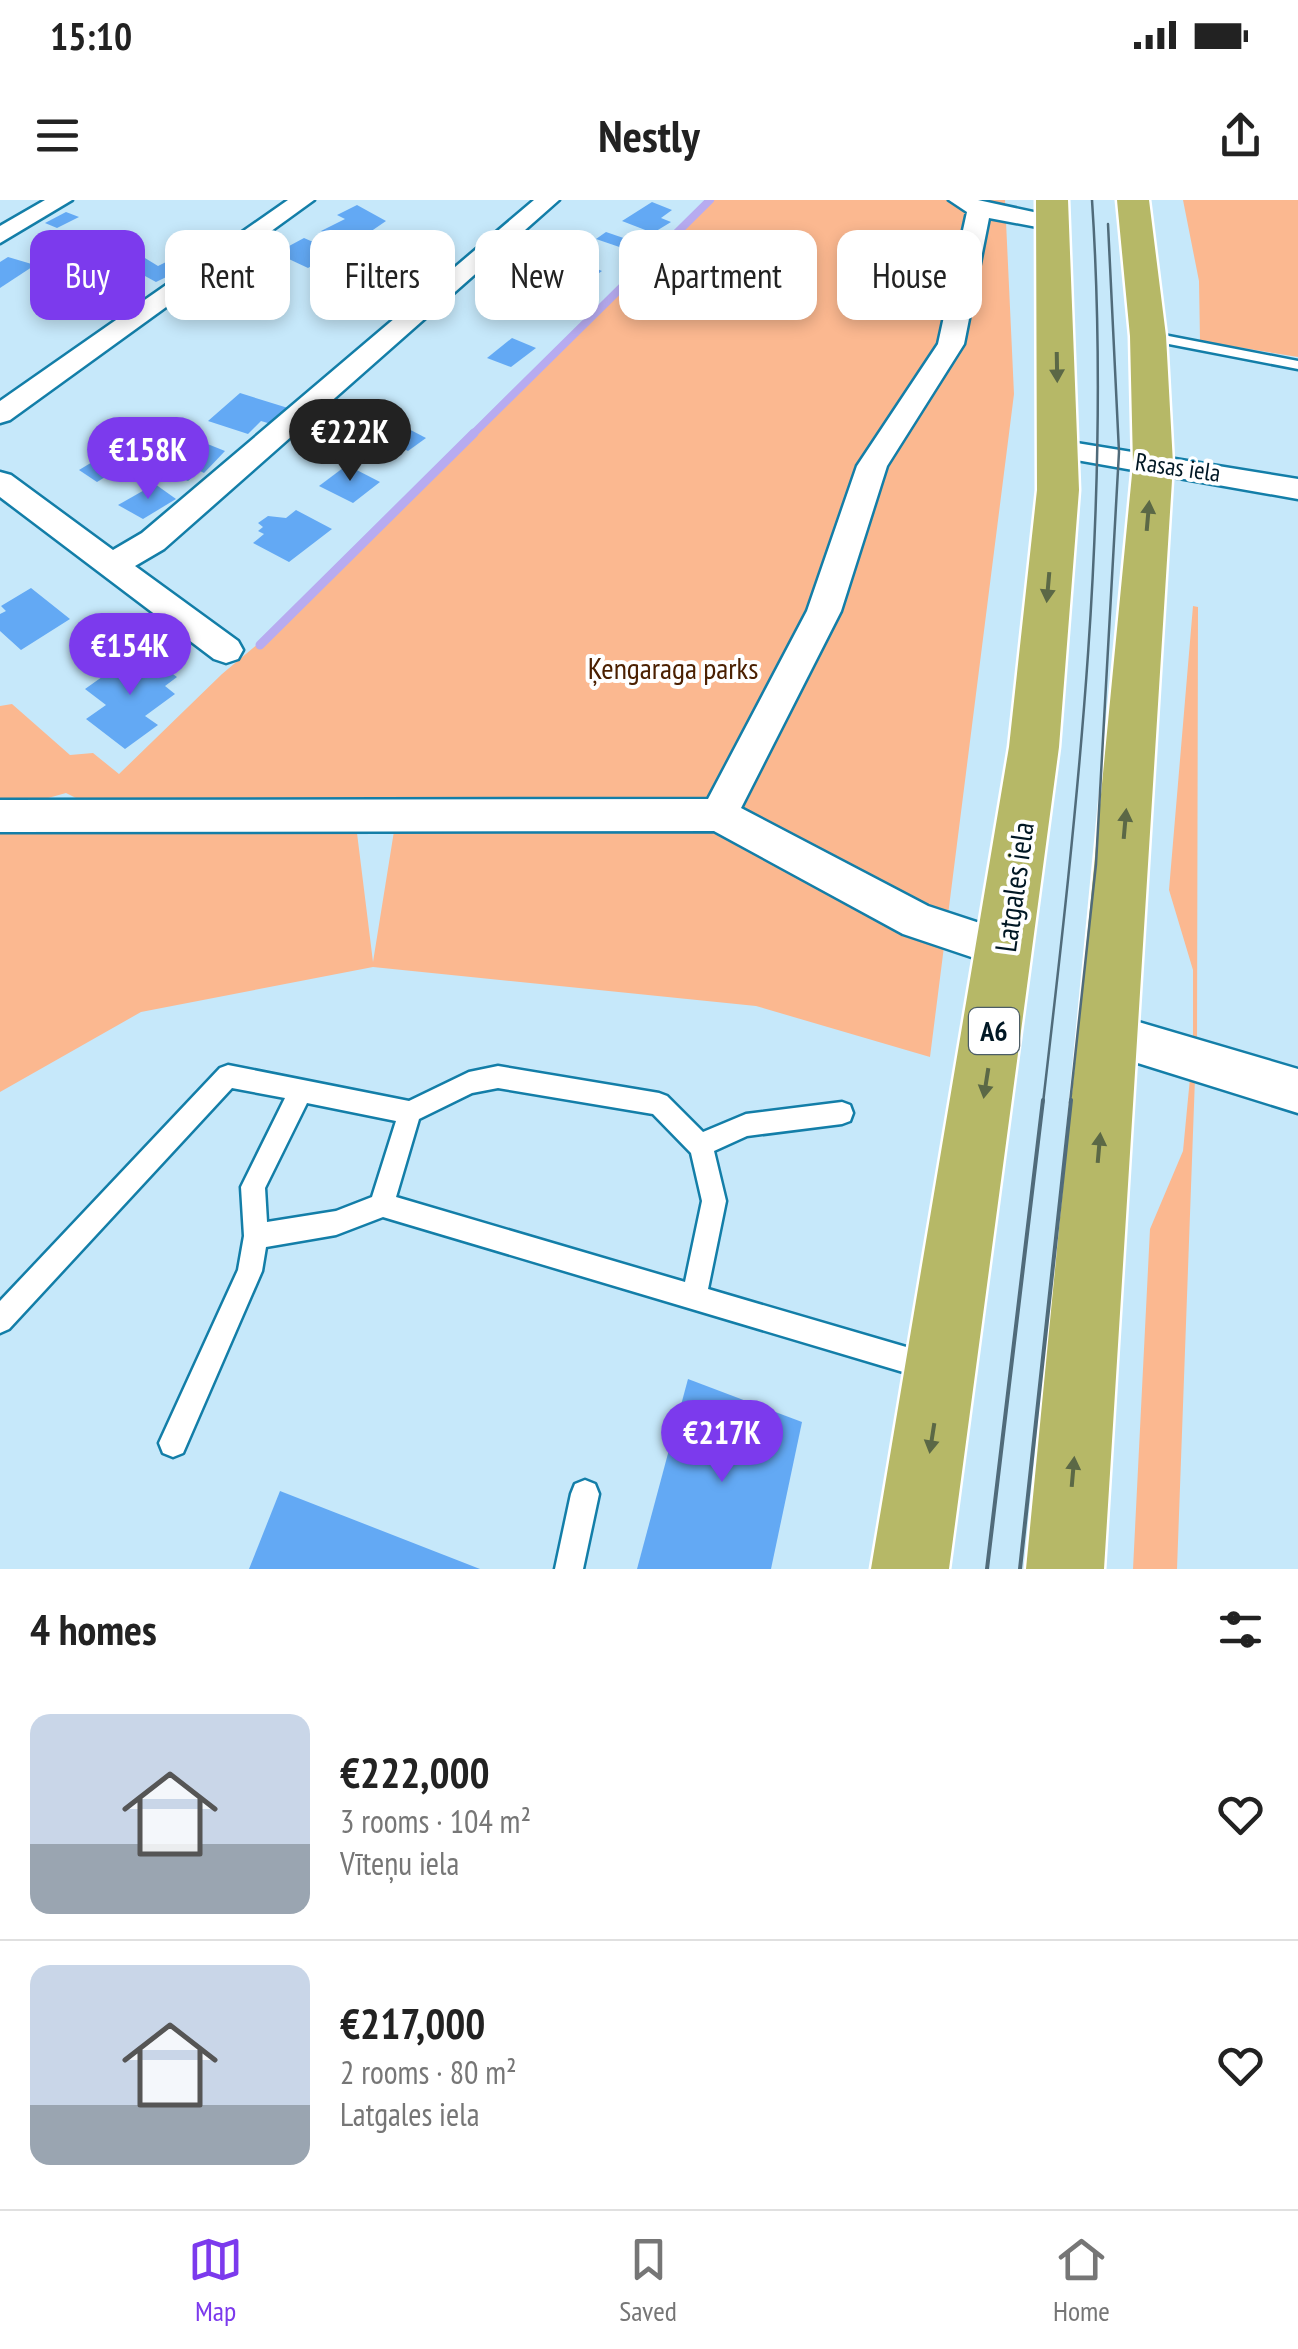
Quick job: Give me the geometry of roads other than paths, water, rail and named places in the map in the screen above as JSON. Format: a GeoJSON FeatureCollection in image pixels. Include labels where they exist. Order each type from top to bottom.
{"type":"FeatureCollection","features":[{"type":"Feature","properties":{"kind":"highway"},"geometry":{"type":"LineString","coordinates":[[1065,1569],[1153,464],[1148,336],[1133,200]]}},
{"type":"Feature","properties":{"kind":"highway","name":"Latgales iela"},"geometry":{"type":"LineString","coordinates":[[910,1569],[1006,950],[1036,727],[1058,449],[1052,212]]}},
{"type":"Feature","properties":{"kind":"street"},"geometry":{"type":"LineString","coordinates":[[0,236],[61,200]]}},
{"type":"Feature","properties":{"kind":"street"},"geometry":{"type":"LineString","coordinates":[[0,414],[303,200]]}},
{"type":"Feature","properties":{"kind":"street"},"geometry":{"type":"LineString","coordinates":[[113,565],[153,541],[548,200]]}},
{"type":"Feature","properties":{"kind":"street"},"geometry":{"type":"LineString","coordinates":[[719,815],[824,610],[872,466],[951,344],[969,204],[1052,212]]}},
{"type":"Feature","properties":{"kind":"street","name":"Rasas iela"},"geometry":{"type":"LineString","coordinates":[[1058,449],[1298,489]]}},
{"type":"Feature","properties":{"kind":"street"},"geometry":{"type":"LineString","coordinates":[[0,482],[226,650]]}},
{"type":"Feature","properties":{"kind":"street"},"geometry":{"type":"LineString","coordinates":[[0,816],[719,815],[917,920],[1006,950]]}},
{"type":"Feature","properties":{"kind":"street"},"geometry":{"type":"LineString","coordinates":[[1108,1034],[1298,1091]]}},
{"type":"Feature","properties":{"kind":"lane"},"geometry":{"type":"LineString","coordinates":[[1148,336],[1298,365]]}},
{"type":"Feature","properties":{"kind":"lane"},"geometry":{"type":"LineString","coordinates":[[0,1320],[228,1076],[410,1112],[469,1082],[498,1077],[659,1104],[700,1145],[714,1201],[694,1297]]}},
{"type":"Feature","properties":{"kind":"lane"},"geometry":{"type":"LineString","coordinates":[[172,1442],[250,1272],[256,1236],[253,1186],[301,1091]]}},
{"type":"Feature","properties":{"kind":"lane"},"geometry":{"type":"LineString","coordinates":[[256,1236],[360,1218],[382,1205],[410,1112]]}},
{"type":"Feature","properties":{"kind":"lane"},"geometry":{"type":"LineString","coordinates":[[700,1145],[746,1125],[842,1113]]}},
{"type":"Feature","properties":{"kind":"lane"},"geometry":{"type":"LineString","coordinates":[[382,1205],[943,1371]]}},
{"type":"Feature","properties":{"kind":"lane"},"geometry":{"type":"LineString","coordinates":[[569,1569],[584,1494]]}},
{"type":"Feature","properties":{"kind":"waterway"},"geometry":{"type":"LineString","coordinates":[[471,436],[710,200]]}},
{"type":"Feature","properties":{"kind":"waterway"},"geometry":{"type":"LineString","coordinates":[[260,645],[474,433]]}},
{"type":"Feature","properties":{"kind":"tram line"},"geometry":{"type":"LineString","coordinates":[[1043,1103],[1079,765],[1095,540],[1097,313],[1092,200]]}},
{"type":"Feature","properties":{"kind":"tram line"},"geometry":{"type":"LineString","coordinates":[[1070,1103],[1096,864],[1119,452],[1108,224]]}},
{"type":"Feature","properties":{"kind":"tram line"},"geometry":{"type":"LineString","coordinates":[[987,1569],[1043,1100]]}},
{"type":"Feature","properties":{"kind":"tram line"},"geometry":{"type":"LineString","coordinates":[[1020,1569],[1071,1100]]}},
{"type":"Feature","properties":{"kind":"park label","name":"Ķengaraga parks"},"geometry":{"type":"Point","coordinates":[673,669]}}]}
